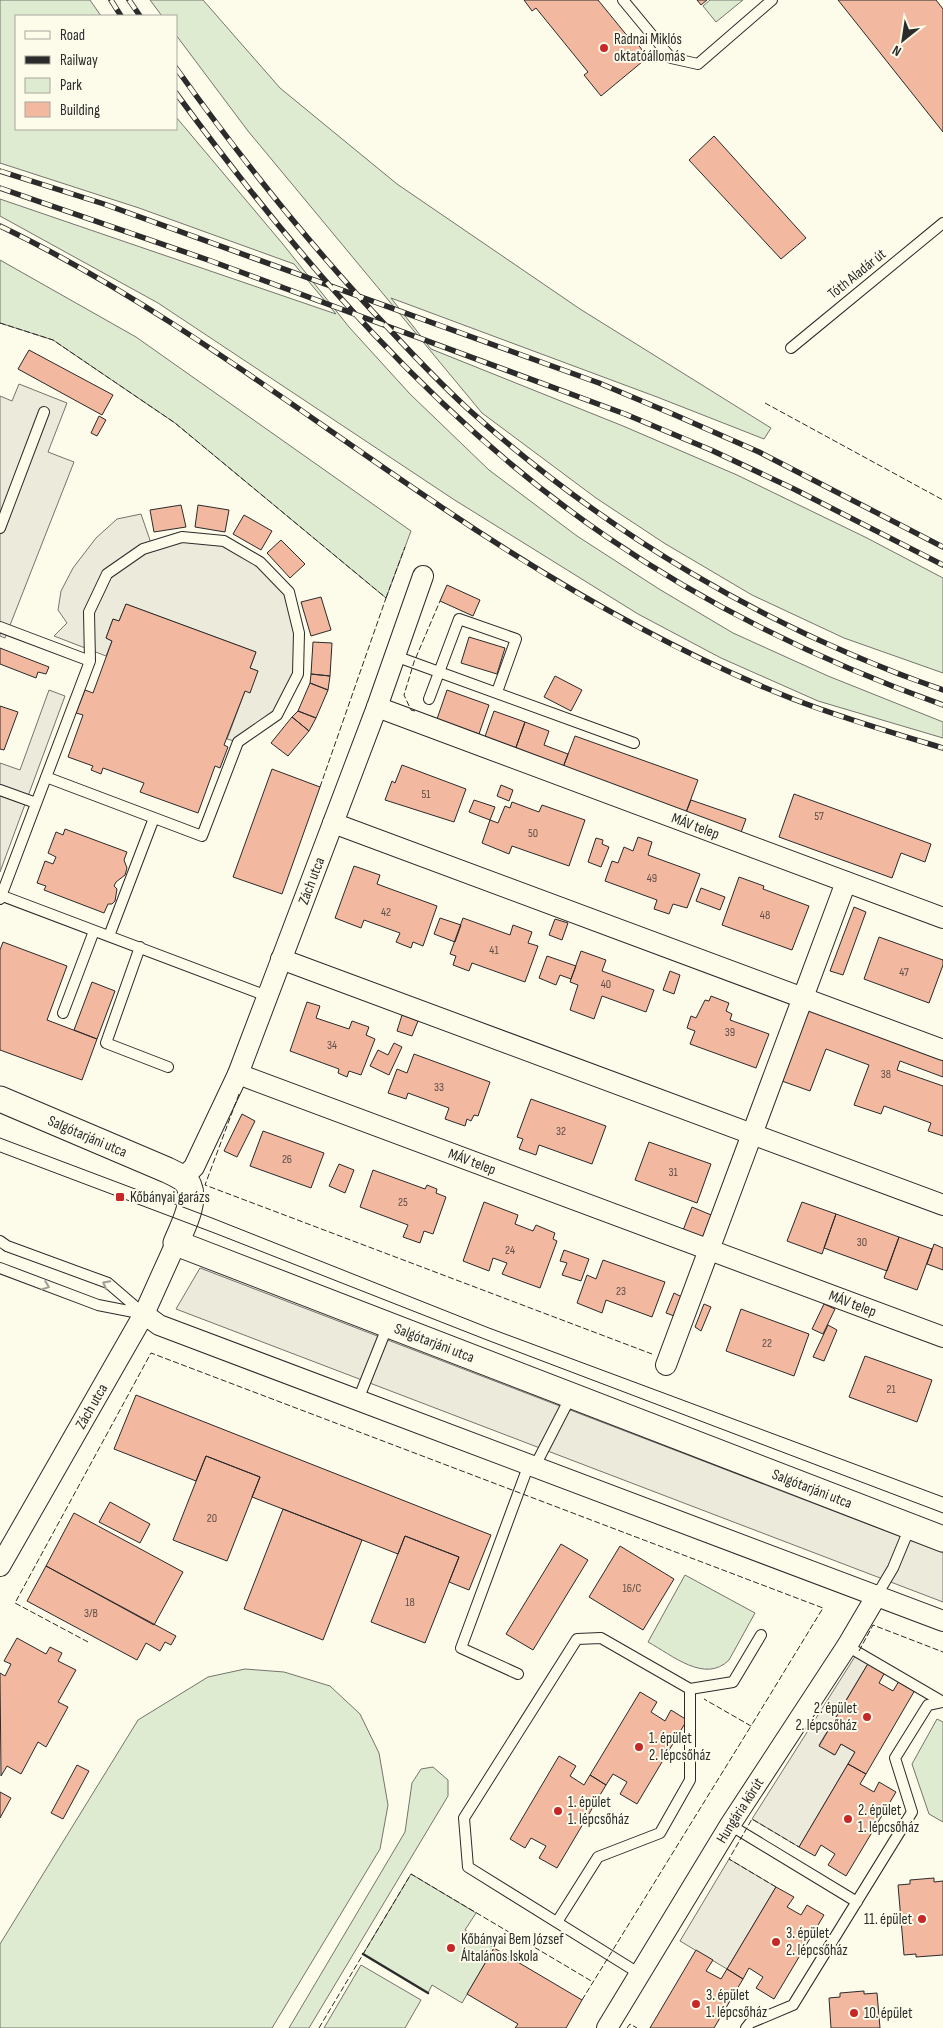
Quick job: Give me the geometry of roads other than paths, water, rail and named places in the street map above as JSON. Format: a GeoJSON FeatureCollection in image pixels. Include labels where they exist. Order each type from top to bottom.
{"type":"FeatureCollection","features":[{"type":"Feature","properties":{"kind":"street","name":"Zách utca"},"geometry":{"type":"LineString","coordinates":[[183,1178],[194,1167],[238,1074],[377,707],[423,576]]}},
{"type":"Feature","properties":{"kind":"street","name":"MÁV telep"},"geometry":{"type":"LineString","coordinates":[[377,707],[943,918]]}},
{"type":"Feature","properties":{"kind":"street"},"geometry":{"type":"LineString","coordinates":[[333,823],[943,1050]]}},
{"type":"Feature","properties":{"kind":"street"},"geometry":{"type":"LineString","coordinates":[[666,1365],[846,882]]}},
{"type":"Feature","properties":{"kind":"street"},"geometry":{"type":"LineString","coordinates":[[282,959],[943,1205]]}},
{"type":"Feature","properties":{"kind":"street","name":"MÁV telep"},"geometry":{"type":"LineString","coordinates":[[238,1074],[943,1336]]}},
{"type":"Feature","properties":{"kind":"street","name":"Salgótarjáni utca"},"geometry":{"type":"LineString","coordinates":[[0,1099],[183,1178]]}},
{"type":"Feature","properties":{"kind":"street"},"geometry":{"type":"LineString","coordinates":[[176,1244],[191,1203],[189,1186],[183,1178]]}},
{"type":"Feature","properties":{"kind":"street","name":"Zách utca"},"geometry":{"type":"LineString","coordinates":[[0,1566],[144,1314],[176,1244]]}},
{"type":"Feature","properties":{"kind":"street","name":"Salgótarjáni utca"},"geometry":{"type":"LineString","coordinates":[[176,1244],[943,1539]]}},
{"type":"Feature","properties":{"kind":"street"},"geometry":{"type":"LineString","coordinates":[[144,1314],[159,1325],[943,1621]]}},
{"type":"Feature","properties":{"kind":"street","name":"Hungária körút"},"geometry":{"type":"LineString","coordinates":[[607,2028],[730,1825],[847,1646],[877,1595]]}},
{"type":"Feature","properties":{"kind":"lane"},"geometry":{"type":"LineString","coordinates":[[623,0],[670,58],[698,64],[772,0]]}},
{"type":"Feature","properties":{"kind":"lane","name":"Tóth Aladár út"},"geometry":{"type":"LineString","coordinates":[[791,348],[943,223]]}},
{"type":"Feature","properties":{"kind":"lane"},"geometry":{"type":"LineString","coordinates":[[0,528],[44,412]]}},
{"type":"Feature","properties":{"kind":"lane"},"geometry":{"type":"LineString","coordinates":[[46,777],[202,836],[238,742],[277,715],[298,674],[299,633],[289,592],[260,562],[224,541],[182,536],[143,549],[107,574],[89,612],[90,661],[0,896],[268,996]]}},
{"type":"Feature","properties":{"kind":"lane"},"geometry":{"type":"LineString","coordinates":[[429,700],[459,619],[516,639],[497,692]]}},
{"type":"Feature","properties":{"kind":"lane"},"geometry":{"type":"LineString","coordinates":[[0,627],[90,661]]}},
{"type":"Feature","properties":{"kind":"lane"},"geometry":{"type":"LineString","coordinates":[[395,656],[634,743]]}},
{"type":"Feature","properties":{"kind":"lane"},"geometry":{"type":"LineString","coordinates":[[0,790],[36,803]]}},
{"type":"Feature","properties":{"kind":"lane"},"geometry":{"type":"LineString","coordinates":[[109,936],[154,818]]}},
{"type":"Feature","properties":{"kind":"lane"},"geometry":{"type":"LineString","coordinates":[[63,1012],[94,931]]}},
{"type":"Feature","properties":{"kind":"lane"},"geometry":{"type":"LineString","coordinates":[[140,948],[106,1043],[168,1067]]}},
{"type":"Feature","properties":{"kind":"lane"},"geometry":{"type":"LineString","coordinates":[[2,1244],[108,1283],[144,1314]]}},
{"type":"Feature","properties":{"kind":"lane"},"geometry":{"type":"LineString","coordinates":[[0,1268],[98,1306],[144,1314]]}},
{"type":"Feature","properties":{"kind":"lane"},"geometry":{"type":"LineString","coordinates":[[358,1400],[388,1325]]}},
{"type":"Feature","properties":{"kind":"lane"},"geometry":{"type":"LineString","coordinates":[[518,1674],[462,1648],[532,1465],[571,1396]]}},
{"type":"Feature","properties":{"kind":"lane"},"geometry":{"type":"LineString","coordinates":[[877,1595],[892,1568],[910,1527]]}},
{"type":"Feature","properties":{"kind":"lane"},"geometry":{"type":"LineString","coordinates":[[640,1974],[468,1867],[464,1818],[578,1639],[601,1638],[690,1689],[733,1682],[761,1636]]}},
{"type":"Feature","properties":{"kind":"lane"},"geometry":{"type":"LineString","coordinates":[[847,1646],[943,1702]]}},
{"type":"Feature","properties":{"kind":"lane"},"geometry":{"type":"LineString","coordinates":[[557,1922],[598,1857],[660,1832],[690,1780],[690,1689]]}},
{"type":"Feature","properties":{"kind":"lane"},"geometry":{"type":"LineString","coordinates":[[746,2028],[750,2022],[793,2005],[912,1812],[895,1758],[928,1705],[943,1702]]}},
{"type":"Feature","properties":{"kind":"lane"},"geometry":{"type":"LineString","coordinates":[[730,1825],[857,1902]]}},
{"type":"Feature","properties":{"kind":"tram line"},"geometry":{"type":"LineString","coordinates":[[0,1138],[212,1218],[489,1328],[943,1497]]}},
{"type":"Feature","properties":{"kind":"tram line"},"geometry":{"type":"LineString","coordinates":[[0,1152],[943,1513]]}},
{"type":"Feature","properties":{"kind":"railway"},"geometry":{"type":"LineString","coordinates":[[111,0],[120,15]]}},
{"type":"Feature","properties":{"kind":"railway"},"geometry":{"type":"LineString","coordinates":[[129,0],[139,15]]}},
{"type":"Feature","properties":{"kind":"railway"},"geometry":{"type":"LineString","coordinates":[[178,71],[278,203],[361,299],[448,390],[521,454],[576,497],[691,573],[752,607],[814,638],[943,690]]}},
{"type":"Feature","properties":{"kind":"railway"},"geometry":{"type":"LineString","coordinates":[[178,96],[271,216],[321,276],[373,333],[428,389],[485,442],[544,491],[646,563],[728,610],[812,652],[899,689],[943,705]]}},
{"type":"Feature","properties":{"kind":"railway"},"geometry":{"type":"LineString","coordinates":[[0,171],[104,204],[599,383],[759,452],[943,547]]}},
{"type":"Feature","properties":{"kind":"railway"},"geometry":{"type":"LineString","coordinates":[[0,188],[211,261],[625,414],[711,450],[794,489],[943,565]]}},
{"type":"Feature","properties":{"kind":"railway"},"geometry":{"type":"LineString","coordinates":[[0,226],[57,255],[167,320],[474,529],[606,610],[698,658],[793,699],[849,719],[943,748]]}},
{"type":"Feature","properties":{"kind":"place","name":"Radnai Miklós oktatóállomás"},"geometry":{"type":"Point","coordinates":[604,48]}},
{"type":"Feature","properties":{"kind":"place","name":"Kőbányai garázs"},"geometry":{"type":"Point","coordinates":[120,1197]}},
{"type":"Feature","properties":{"kind":"place","name":"2. épület 2. lépcsőház"},"geometry":{"type":"Point","coordinates":[867,1717]}},
{"type":"Feature","properties":{"kind":"place","name":"1. épület 2. lépcsőház"},"geometry":{"type":"Point","coordinates":[639,1747]}},
{"type":"Feature","properties":{"kind":"place","name":"1. épület 1. lépcsőház"},"geometry":{"type":"Point","coordinates":[558,1811]}},
{"type":"Feature","properties":{"kind":"place","name":"2. épület 1. lépcsőház"},"geometry":{"type":"Point","coordinates":[848,1819]}},
{"type":"Feature","properties":{"kind":"place","name":"11. épület"},"geometry":{"type":"Point","coordinates":[922,1919]}},
{"type":"Feature","properties":{"kind":"place","name":"3. épület 2. lépcsőház"},"geometry":{"type":"Point","coordinates":[776,1942]}},
{"type":"Feature","properties":{"kind":"place","name":"Kőbányai Bem József Általános Iskola"},"geometry":{"type":"Point","coordinates":[451,1948]}},
{"type":"Feature","properties":{"kind":"place","name":"3. épület 1. lépcsőház"},"geometry":{"type":"Point","coordinates":[696,2004]}},
{"type":"Feature","properties":{"kind":"place","name":"10. épület"},"geometry":{"type":"Point","coordinates":[854,2013]}}]}
